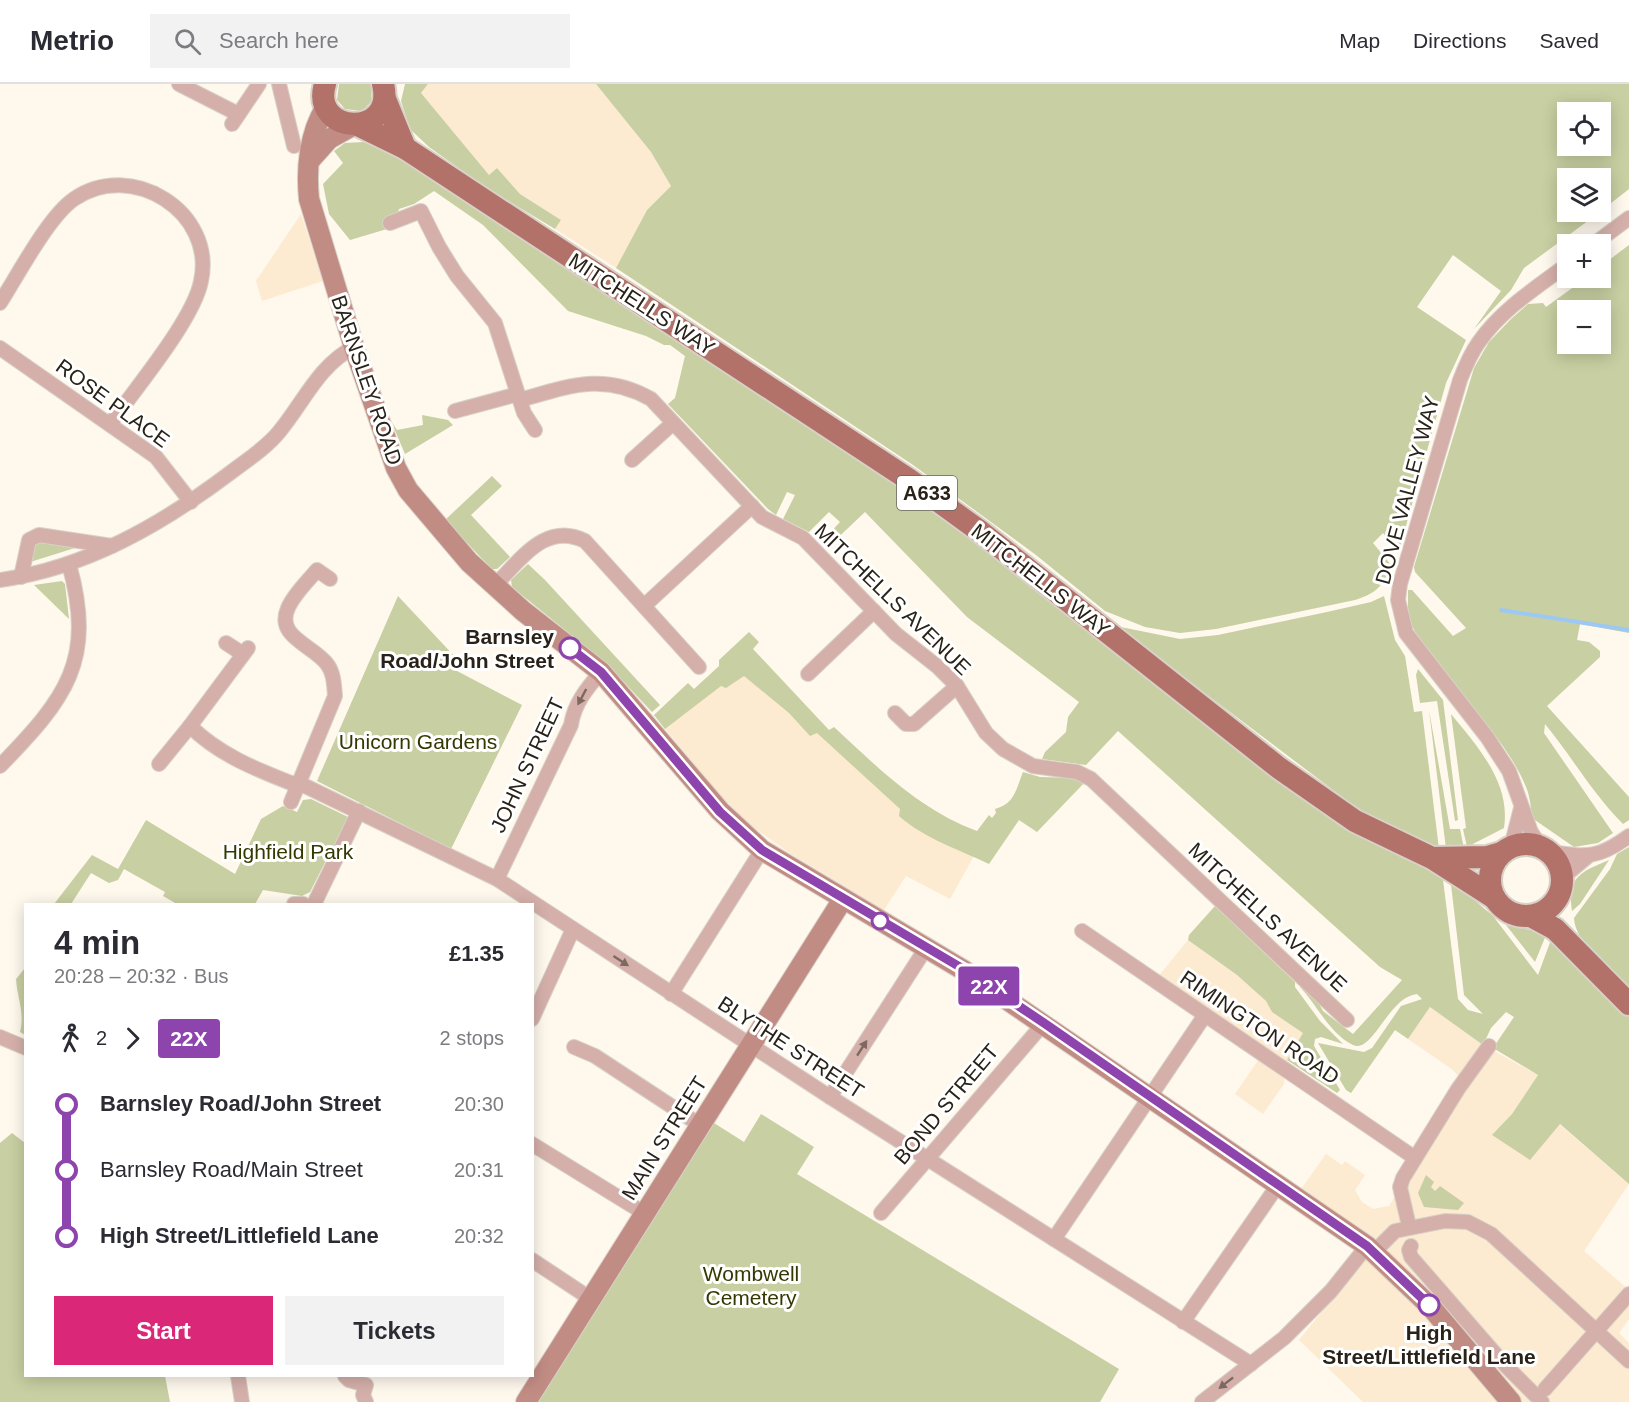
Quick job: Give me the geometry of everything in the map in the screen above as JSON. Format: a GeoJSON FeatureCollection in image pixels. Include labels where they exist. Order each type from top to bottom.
{"type":"FeatureCollection","features":[{"type":"Feature","properties":{"kind":"main road"},"geometry":{"type":"LineString","coordinates":[[356,125],[373,118],[385,90]]}},
{"type":"Feature","properties":{"kind":"main road"},"geometry":{"type":"LineString","coordinates":[[385,90],[405,148]]}},
{"type":"Feature","properties":{"kind":"main road","name":"MITCHELLS WAY"},"geometry":{"type":"LineString","coordinates":[[324,91],[338,121],[356,125],[405,148],[917,486],[981,532],[1279,768],[1355,821],[1432,858],[1493,897]]}},
{"type":"Feature","properties":{"kind":"main road"},"geometry":{"type":"LineString","coordinates":[[1578,950],[1565,920],[1560,868],[1545,850],[1522,844],[1506,850],[1490,873],[1493,897],[1510,913],[1531,916],[1555,929],[1629,1004]]}},
{"type":"Feature","properties":{"kind":"main road","name":"MITCHELLS WAY"},"geometry":{"type":"LineString","coordinates":[[1432,858],[1465,859],[1506,850]]}},
{"type":"Feature","properties":{"kind":"main road"},"geometry":{"type":"LineString","coordinates":[[1531,916],[1549,908],[1559,897],[1562,883]]}},
{"type":"Feature","properties":{"kind":"street"},"geometry":{"type":"LineString","coordinates":[[179,84],[235,119],[259,84]]}},
{"type":"Feature","properties":{"kind":"street"},"geometry":{"type":"LineString","coordinates":[[279,84],[294,146]]}},
{"type":"Feature","properties":{"kind":"street","name":"BARNSLEY ROAD"},"geometry":{"type":"LineString","coordinates":[[324,91],[313,132],[309,199],[388,450],[408,490],[454,545],[494,586],[601,672],[720,812],[762,850],[965,970],[1371,1249],[1430,1306],[1511,1402]]}},
{"type":"Feature","properties":{"kind":"street"},"geometry":{"type":"LineString","coordinates":[[311,159],[329,139],[356,125]]}},
{"type":"Feature","properties":{"kind":"street"},"geometry":{"type":"LineString","coordinates":[[0,303],[59,213],[74,199],[92,190],[129,186],[162,196],[176,204],[188,219],[200,248],[202,280],[197,296],[186,316],[111,423]]}},
{"type":"Feature","properties":{"kind":"street"},"geometry":{"type":"LineString","coordinates":[[390,223],[421,211],[438,247],[457,276],[495,323],[524,413],[535,430]]}},
{"type":"Feature","properties":{"kind":"street"},"geometry":{"type":"LineString","coordinates":[[1607,234],[1629,218]]}},
{"type":"Feature","properties":{"kind":"street","name":"DOVE VALLEY WAY"},"geometry":{"type":"LineString","coordinates":[[1545,850],[1531,832],[1521,808],[1518,791],[1504,763],[1406,633],[1398,600],[1400,584],[1460,380],[1472,352],[1479,340],[1522,298],[1557,272]]}},
{"type":"Feature","properties":{"kind":"street"},"geometry":{"type":"LineString","coordinates":[[0,580],[21,577],[69,564],[112,546],[191,502],[278,433],[321,372],[338,356],[354,347]]}},
{"type":"Feature","properties":{"kind":"street","name":"ROSE PLACE"},"geometry":{"type":"LineString","coordinates":[[0,348],[111,423],[156,457],[191,502]]}},
{"type":"Feature","properties":{"kind":"street","name":"MITCHELLS AVENUE"},"geometry":{"type":"LineString","coordinates":[[455,411],[583,383],[628,387],[651,399],[762,517],[809,544],[874,611],[957,686],[986,733],[1003,749],[1033,766],[1077,772],[1091,778],[1347,1020]]}},
{"type":"Feature","properties":{"kind":"street"},"geometry":{"type":"LineString","coordinates":[[632,460],[673,423]]}},
{"type":"Feature","properties":{"kind":"street"},"geometry":{"type":"LineString","coordinates":[[644,606],[752,506]]}},
{"type":"Feature","properties":{"kind":"street"},"geometry":{"type":"LineString","coordinates":[[494,586],[550,535],[569,534],[585,541],[699,667]]}},
{"type":"Feature","properties":{"kind":"street"},"geometry":{"type":"LineString","coordinates":[[21,577],[29,540],[39,535],[112,546]]}},
{"type":"Feature","properties":{"kind":"street"},"geometry":{"type":"LineString","coordinates":[[0,766],[61,696],[75,664],[80,628],[76,588],[69,564]]}},
{"type":"Feature","properties":{"kind":"street"},"geometry":{"type":"LineString","coordinates":[[291,802],[335,696],[328,664],[289,633],[284,619],[288,606],[317,570],[330,579]]}},
{"type":"Feature","properties":{"kind":"street"},"geometry":{"type":"LineString","coordinates":[[808,674],[874,611]]}},
{"type":"Feature","properties":{"kind":"street"},"geometry":{"type":"LineString","coordinates":[[159,764],[245,651],[226,643]]}},
{"type":"Feature","properties":{"kind":"street","name":"JOHN STREET"},"geometry":{"type":"LineString","coordinates":[[496,879],[571,725],[572,714],[587,687],[601,672]]}},
{"type":"Feature","properties":{"kind":"street"},"geometry":{"type":"LineString","coordinates":[[895,712],[906,724],[914,724],[957,686]]}},
{"type":"Feature","properties":{"kind":"street","name":"BLYTHE STREET"},"geometry":{"type":"LineString","coordinates":[[190,726],[233,758],[291,783],[299,783],[359,811],[496,879],[533,903]]}},
{"type":"Feature","properties":{"kind":"street"},"geometry":{"type":"LineString","coordinates":[[1506,850],[1521,808]]}},
{"type":"Feature","properties":{"kind":"street"},"geometry":{"type":"LineString","coordinates":[[314,903],[359,811]]}},
{"type":"Feature","properties":{"kind":"street"},"geometry":{"type":"LineString","coordinates":[[1562,883],[1587,857],[1611,849],[1629,836]]}},
{"type":"Feature","properties":{"kind":"street"},"geometry":{"type":"LineString","coordinates":[[671,994],[762,850]]}},
{"type":"Feature","properties":{"kind":"street"},"geometry":{"type":"LineString","coordinates":[[1545,850],[1587,857]]}},
{"type":"Feature","properties":{"kind":"street","name":"MAIN STREET"},"geometry":{"type":"LineString","coordinates":[[525,1402],[843,899]]}},
{"type":"Feature","properties":{"kind":"street","name":"BLYTHE STREET"},"geometry":{"type":"LineString","coordinates":[[534,904],[830,1097],[1251,1364]]}},
{"type":"Feature","properties":{"kind":"street"},"geometry":{"type":"LineString","coordinates":[[534,1014],[573,929]]}},
{"type":"Feature","properties":{"kind":"street","name":"RIMINGTON ROAD"},"geometry":{"type":"LineString","coordinates":[[1082,931],[1415,1158]]}},
{"type":"Feature","properties":{"kind":"street"},"geometry":{"type":"LineString","coordinates":[[830,1097],[926,948]]}},
{"type":"Feature","properties":{"kind":"street"},"geometry":{"type":"LineString","coordinates":[[1054,1239],[1205,1015]]}},
{"type":"Feature","properties":{"kind":"street","name":"BOND STREET"},"geometry":{"type":"LineString","coordinates":[[881,1214],[1044,1023]]}},
{"type":"Feature","properties":{"kind":"street"},"geometry":{"type":"LineString","coordinates":[[0,1037],[24,1047]]}},
{"type":"Feature","properties":{"kind":"street"},"geometry":{"type":"LineString","coordinates":[[1409,1226],[1400,1187],[1415,1158],[1489,1046]]}},
{"type":"Feature","properties":{"kind":"street"},"geometry":{"type":"LineString","coordinates":[[574,1047],[595,1056],[700,1125]]}},
{"type":"Feature","properties":{"kind":"street"},"geometry":{"type":"LineString","coordinates":[[534,1145],[644,1213]]}},
{"type":"Feature","properties":{"kind":"street"},"geometry":{"type":"LineString","coordinates":[[1183,1322],[1278,1185]]}},
{"type":"Feature","properties":{"kind":"street"},"geometry":{"type":"LineString","coordinates":[[1202,1402],[1284,1338],[1371,1249],[1389,1235],[1409,1226],[1455,1220],[1479,1227],[1629,1361]]}},
{"type":"Feature","properties":{"kind":"street"},"geometry":{"type":"LineString","coordinates":[[1411,1246],[1409,1250],[1411,1257],[1506,1366],[1543,1395],[1629,1294]]}},
{"type":"Feature","properties":{"kind":"street"},"geometry":{"type":"LineString","coordinates":[[534,1261],[591,1299]]}},
{"type":"Feature","properties":{"kind":"street"},"geometry":{"type":"LineString","coordinates":[[238,1377],[242,1402]]}},
{"type":"Feature","properties":{"kind":"street"},"geometry":{"type":"LineString","coordinates":[[346,1377],[348,1380],[368,1380],[363,1395],[366,1402]]}},
{"type":"Feature","properties":{"kind":"shaded area"},"geometry":{"type":"Polygon","coordinates":[[[428,84],[596,84],[651,152],[671,186],[647,210],[616,268],[555,229],[561,220],[520,194],[497,168],[489,175],[421,93],[428,84]]]}},
{"type":"Feature","properties":{"kind":"shaded area"},"geometry":{"type":"Polygon","coordinates":[[[301,214],[323,281],[262,301],[256,281],[301,214]]]}},
{"type":"Feature","properties":{"kind":"shaded area"},"geometry":{"type":"Polygon","coordinates":[[[737,658],[900,809],[974,856],[950,899],[906,876],[884,910],[788,852],[749,824],[720,795],[661,724],[737,658]]]}},
{"type":"Feature","properties":{"kind":"shaded area"},"geometry":{"type":"Polygon","coordinates":[[[1188,940],[1237,975],[1266,1001],[1272,1012],[1304,1033],[1286,1062],[1284,1084],[1263,1114],[1235,1094],[1265,1050],[1157,978],[1188,940]]]}},
{"type":"Feature","properties":{"kind":"shaded area"},"geometry":{"type":"Polygon","coordinates":[[[1430,1007],[1483,1045],[1538,1075],[1512,1114],[1493,1136],[1559,1124],[1629,1184],[1584,1251],[1629,1290],[1629,1319],[1619,1333],[1629,1343],[1629,1402],[1363,1402],[1299,1340],[1367,1256],[1301,1189],[1326,1154],[1342,1165],[1345,1161],[1365,1175],[1355,1190],[1362,1202],[1373,1209],[1389,1206],[1465,1084],[1453,1070],[1408,1039],[1430,1007]]]}},
{"type":"Feature","properties":{"kind":"green space"},"geometry":{"type":"Polygon","coordinates":[[[339,84],[371,84],[371,102],[362,111],[345,109],[337,100],[339,84]]]}},
{"type":"Feature","properties":{"kind":"green space"},"geometry":{"type":"Polygon","coordinates":[[[405,84],[428,84],[421,93],[489,175],[497,168],[520,194],[561,220],[555,229],[487,188],[429,147],[410,129],[401,101],[405,84]]]}},
{"type":"Feature","properties":{"kind":"green space"},"geometry":{"type":"Polygon","coordinates":[[[596,84],[1629,84],[1629,189],[1611,203],[1611,168],[1557,168],[1557,222],[1586,222],[1570,234],[1557,234],[1557,244],[1524,268],[1511,290],[1474,329],[1501,291],[1453,255],[1417,307],[1466,340],[1446,383],[1400,547],[1397,551],[1383,533],[1373,543],[1391,565],[1378,588],[1369,595],[1355,600],[1216,629],[1180,633],[1145,627],[1105,611],[1036,555],[913,465],[616,268],[647,210],[671,186],[651,152],[596,84]]]}},
{"type":"Feature","properties":{"kind":"green space"},"geometry":{"type":"Polygon","coordinates":[[[363,142],[383,150],[386,145],[908,486],[1349,824],[1391,851],[1442,872],[1458,999],[1468,1010],[1483,1014],[1464,995],[1450,876],[1458,886],[1493,916],[1538,975],[1552,937],[1629,1015],[1629,1184],[1560,1124],[1530,1160],[1492,1135],[1512,1114],[1538,1075],[1493,1048],[1514,1017],[1506,1012],[1491,1028],[1483,1045],[1430,1007],[1408,1039],[1395,1030],[1351,1093],[1346,1090],[1318,1043],[1364,1052],[1372,1048],[1401,1006],[1422,999],[1417,994],[1407,997],[1398,1004],[1374,1034],[1360,1046],[1353,1045],[1337,1034],[1300,987],[1302,985],[1315,996],[1323,1011],[1353,1034],[1402,980],[1380,967],[1118,731],[1086,765],[1042,759],[1045,752],[1066,732],[1068,717],[1079,702],[967,617],[865,512],[828,547],[816,537],[820,533],[826,537],[840,522],[829,512],[809,532],[783,519],[795,495],[787,492],[776,515],[768,509],[668,404],[675,398],[685,356],[670,345],[664,345],[646,336],[568,311],[483,225],[434,191],[414,204],[399,209],[397,215],[384,218],[387,229],[350,240],[329,214],[323,184],[343,163],[334,151],[345,143],[363,142]]]}},
{"type":"Feature","properties":{"kind":"green space"},"geometry":{"type":"Polygon","coordinates":[[[1629,245],[1629,633],[1580,624],[1577,640],[1589,642],[1600,651],[1600,657],[1547,706],[1629,797],[1629,820],[1623,824],[1612,812],[1545,724],[1544,733],[1613,833],[1598,843],[1574,847],[1532,818],[1527,791],[1515,765],[1502,744],[1424,647],[1410,622],[1409,613],[1408,590],[1412,590],[1453,636],[1466,628],[1415,572],[1414,567],[1474,368],[1489,342],[1528,304],[1543,303],[1546,307],[1572,288],[1611,288],[1611,258],[1629,245]]]}},
{"type":"Feature","properties":{"kind":"green space"},"geometry":{"type":"Polygon","coordinates":[[[422,415],[448,420],[453,425],[405,454],[391,421],[397,430],[423,425],[422,415]]]}},
{"type":"Feature","properties":{"kind":"green space"},"geometry":{"type":"Polygon","coordinates":[[[492,476],[502,486],[471,515],[510,557],[497,569],[492,569],[445,520],[492,476]]]}},
{"type":"Feature","properties":{"kind":"green space"},"geometry":{"type":"Polygon","coordinates":[[[38,542],[78,547],[27,563],[33,545],[38,542]]]}},
{"type":"Feature","properties":{"kind":"green space"},"geometry":{"type":"Polygon","coordinates":[[[528,564],[660,705],[652,712],[607,664],[512,587],[511,580],[528,564]]]}},
{"type":"Feature","properties":{"kind":"green space"},"geometry":{"type":"Polygon","coordinates":[[[62,581],[65,584],[69,619],[34,585],[62,581]]]}},
{"type":"Feature","properties":{"kind":"green space","name":"Unicorn Gardens"},"geometry":{"type":"Polygon","coordinates":[[[398,596],[457,659],[457,671],[522,705],[451,849],[317,781],[398,596]]]}},
{"type":"Feature","properties":{"kind":"green space"},"geometry":{"type":"Polygon","coordinates":[[[1384,596],[1395,640],[1405,656],[1414,712],[1422,711],[1439,849],[1386,826],[1349,802],[1116,626],[1180,639],[1218,635],[1371,602],[1384,596]]]}},
{"type":"Feature","properties":{"kind":"green space"},"geometry":{"type":"Polygon","coordinates":[[[749,632],[759,642],[753,649],[829,730],[834,727],[900,786],[937,812],[956,822],[977,831],[989,815],[992,818],[996,813],[995,809],[1011,800],[1023,772],[1040,777],[1078,778],[1086,781],[1037,832],[1019,820],[989,864],[909,824],[899,816],[900,809],[817,733],[810,736],[789,713],[744,676],[726,688],[721,686],[665,729],[654,715],[688,683],[694,689],[719,666],[719,660],[749,632]]]}},
{"type":"Feature","properties":{"kind":"green space"},"geometry":{"type":"Polygon","coordinates":[[[1418,669],[1443,700],[1458,820],[1455,821],[1437,701],[1420,703],[1416,675],[1418,669]]]}},
{"type":"Feature","properties":{"kind":"green space"},"geometry":{"type":"Polygon","coordinates":[[[1429,710],[1450,829],[1460,829],[1464,849],[1446,849],[1429,710]]]}},
{"type":"Feature","properties":{"kind":"green space"},"geometry":{"type":"Polygon","coordinates":[[[1451,714],[1472,739],[1490,766],[1502,796],[1505,812],[1504,828],[1467,847],[1463,829],[1466,828],[1451,714]]]}},
{"type":"Feature","properties":{"kind":"green space","name":"Highfield Park"},"geometry":{"type":"Polygon","coordinates":[[[311,799],[348,817],[310,892],[302,896],[263,890],[256,903],[175,903],[163,896],[165,892],[124,869],[118,880],[109,883],[91,873],[72,903],[55,903],[92,855],[118,869],[146,820],[235,874],[261,819],[283,806],[297,812],[303,800],[311,799]]]}},
{"type":"Feature","properties":{"kind":"green space"},"geometry":{"type":"Polygon","coordinates":[[[1629,847],[1629,991],[1587,947],[1580,937],[1574,918],[1610,869],[1617,854],[1629,847]]]}},
{"type":"Feature","properties":{"kind":"green space"},"geometry":{"type":"Polygon","coordinates":[[[1609,860],[1580,904],[1572,911],[1572,890],[1578,877],[1609,860]]]}},
{"type":"Feature","properties":{"kind":"green space"},"geometry":{"type":"Polygon","coordinates":[[[1215,906],[1295,982],[1295,987],[1320,1021],[1343,1044],[1321,1037],[1315,1039],[1314,1046],[1340,1090],[1337,1093],[1287,1060],[1303,1033],[1272,1012],[1266,1001],[1237,975],[1188,940],[1189,935],[1215,906]]]}},
{"type":"Feature","properties":{"kind":"green space"},"geometry":{"type":"Polygon","coordinates":[[[1506,925],[1546,935],[1535,962],[1506,925]]]}},
{"type":"Feature","properties":{"kind":"green space"},"geometry":{"type":"Polygon","coordinates":[[[24,969],[24,1034],[20,1032],[21,1011],[16,979],[24,969]]]}},
{"type":"Feature","properties":{"kind":"green space","name":"Wombwell Cemetery"},"geometry":{"type":"Polygon","coordinates":[[[761,1114],[814,1147],[797,1174],[1119,1369],[1100,1402],[538,1402],[714,1123],[744,1142],[761,1114]]]}},
{"type":"Feature","properties":{"kind":"green space"},"geometry":{"type":"Polygon","coordinates":[[[12,1133],[24,1142],[24,1377],[165,1377],[170,1402],[0,1402],[0,1143],[12,1133]]]}},
{"type":"Feature","properties":{"kind":"green space"},"geometry":{"type":"Polygon","coordinates":[[[1426,1175],[1434,1182],[1431,1187],[1435,1191],[1440,1186],[1464,1203],[1458,1210],[1424,1207],[1418,1193],[1426,1175]]]}},
{"type":"Feature","properties":{"kind":"waterway"},"geometry":{"type":"LineString","coordinates":[[1501,610],[1629,630]]}},
{"type":"Feature","properties":{"kind":"bus line","name":"22X"},"geometry":{"type":"LineString","coordinates":[[570,648],[601,672],[720,812],[762,850],[965,970],[1044,1023],[1367,1246],[1429,1305]]}},
{"type":"Feature","properties":{"kind":"place","name":"Barnsley Road/John Street"},"geometry":{"type":"Point","coordinates":[570,648]}},
{"type":"Feature","properties":{"kind":"place","name":"High Street/Littlefield Lane"},"geometry":{"type":"Point","coordinates":[1429,1305]}}]}
